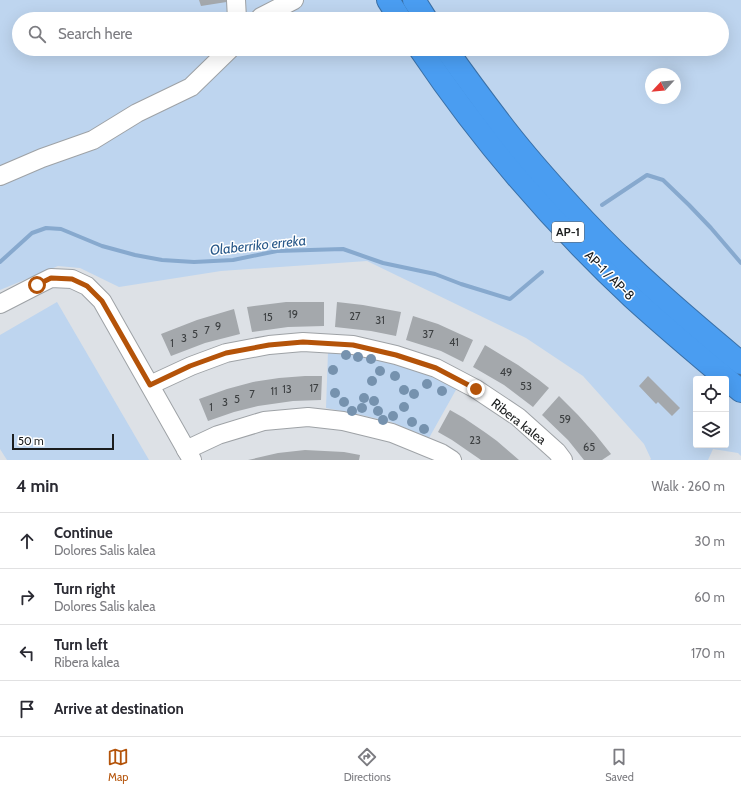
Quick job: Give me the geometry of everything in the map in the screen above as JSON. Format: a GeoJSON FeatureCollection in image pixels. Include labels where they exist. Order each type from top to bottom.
{"type":"FeatureCollection","features":[{"type":"Feature","properties":{"kind":"highway"},"geometry":{"type":"LineString","coordinates":[[388,0],[396,12]]}},
{"type":"Feature","properties":{"kind":"highway"},"geometry":{"type":"LineString","coordinates":[[414,0],[422,12]]}},
{"type":"Feature","properties":{"kind":"highway","name":"AP-1 / AP-8"},"geometry":{"type":"LineString","coordinates":[[425,56],[458,103],[490,144],[558,223],[631,297],[670,332],[741,391]]}},
{"type":"Feature","properties":{"kind":"highway","name":"AP-1 / AP-8"},"geometry":{"type":"LineString","coordinates":[[451,56],[506,130],[573,208],[646,281],[684,316],[741,363]]}},
{"type":"Feature","properties":{"kind":"street"},"geometry":{"type":"LineString","coordinates":[[236,0],[237,12]]}},
{"type":"Feature","properties":{"kind":"street"},"geometry":{"type":"LineString","coordinates":[[271,12],[294,0]]}},
{"type":"Feature","properties":{"kind":"street"},"geometry":{"type":"LineString","coordinates":[[0,176],[42,158],[93,140],[137,113],[191,86],[223,56]]}},
{"type":"Feature","properties":{"kind":"street"},"geometry":{"type":"LineString","coordinates":[[0,304],[51,278],[72,279],[87,286],[102,301],[189,455],[218,435],[264,421],[308,417],[344,421],[392,433],[441,453],[452,460]]}},
{"type":"Feature","properties":{"kind":"street","name":"Ribera kalea"},"geometry":{"type":"LineString","coordinates":[[150,385],[190,366],[226,353],[269,345],[303,342],[353,345],[396,355],[436,368],[476,389],[518,417],[557,452],[563,460]]}},
{"type":"Feature","properties":{"kind":"shaded area"},"geometry":{"type":"Polygon","coordinates":[[[0,0],[741,0],[741,456],[738,453],[713,449],[708,460],[650,460],[651,459],[644,444],[583,376],[526,338],[367,261],[221,271],[119,287],[80,268],[58,266],[0,290],[0,0]]]}},
{"type":"Feature","properties":{"kind":"shaded area"},"geometry":{"type":"Polygon","coordinates":[[[57,302],[149,460],[7,460],[0,449],[0,335],[57,302]]]}},
{"type":"Feature","properties":{"kind":"shaded area"},"geometry":{"type":"Polygon","coordinates":[[[328,352],[383,359],[416,370],[457,388],[429,438],[391,422],[326,408],[328,352]]]}},
{"type":"Feature","properties":{"kind":"building"},"geometry":{"type":"Polygon","coordinates":[[[199,0],[233,0],[233,1],[201,6],[199,0]]]}},
{"type":"Feature","properties":{"kind":"building"},"geometry":{"type":"Polygon","coordinates":[[[286,302],[324,302],[324,326],[288,327],[252,332],[247,307],[286,302]]]}},
{"type":"Feature","properties":{"kind":"building"},"geometry":{"type":"Polygon","coordinates":[[[337,302],[401,312],[396,336],[371,331],[335,327],[337,302]]]}},
{"type":"Feature","properties":{"kind":"building"},"geometry":{"type":"Polygon","coordinates":[[[234,309],[240,334],[205,343],[171,356],[161,334],[197,320],[234,309]]]}},
{"type":"Feature","properties":{"kind":"building"},"geometry":{"type":"Polygon","coordinates":[[[413,316],[438,324],[473,340],[463,362],[441,351],[406,340],[413,316]]]}},
{"type":"Feature","properties":{"kind":"building"},"geometry":{"type":"Polygon","coordinates":[[[485,345],[518,365],[549,388],[533,407],[504,385],[473,367],[485,345]]]}},
{"type":"Feature","properties":{"kind":"building"},"geometry":{"type":"Polygon","coordinates":[[[305,376],[322,376],[321,400],[293,401],[258,406],[208,421],[199,399],[253,382],[305,376]]]}},
{"type":"Feature","properties":{"kind":"building"},"geometry":{"type":"Polygon","coordinates":[[[648,376],[680,408],[672,416],[658,402],[656,404],[639,386],[648,376]]]}},
{"type":"Feature","properties":{"kind":"building"},"geometry":{"type":"Polygon","coordinates":[[[559,396],[578,415],[611,454],[602,460],[584,460],[568,440],[542,415],[559,396]]]}},
{"type":"Feature","properties":{"kind":"building"},"geometry":{"type":"Polygon","coordinates":[[[450,410],[486,433],[519,460],[481,460],[438,432],[450,410]]]}},
{"type":"Feature","properties":{"kind":"building"},"geometry":{"type":"Polygon","coordinates":[[[305,450],[344,452],[360,455],[359,460],[248,460],[278,453],[305,450]]]}},
{"type":"Feature","properties":{"kind":"waterway","name":"Olaberriko erreka"},"geometry":{"type":"LineString","coordinates":[[602,205],[647,175],[663,180],[711,228],[741,263]]}},
{"type":"Feature","properties":{"kind":"waterway","name":"Olaberriko erreka"},"geometry":{"type":"LineString","coordinates":[[0,262],[32,233],[46,228],[61,229],[102,246],[135,255],[162,260],[194,262],[233,260],[277,251],[343,249],[383,263],[435,274],[461,284],[510,299],[542,272]]}},
{"type":"Feature","properties":{"kind":"route"},"geometry":{"type":"LineString","coordinates":[[37,285],[51,278],[72,279],[87,286],[102,301],[150,385],[190,366],[226,353],[269,345],[303,342],[353,345],[396,355],[436,368],[476,389]]}}]}
